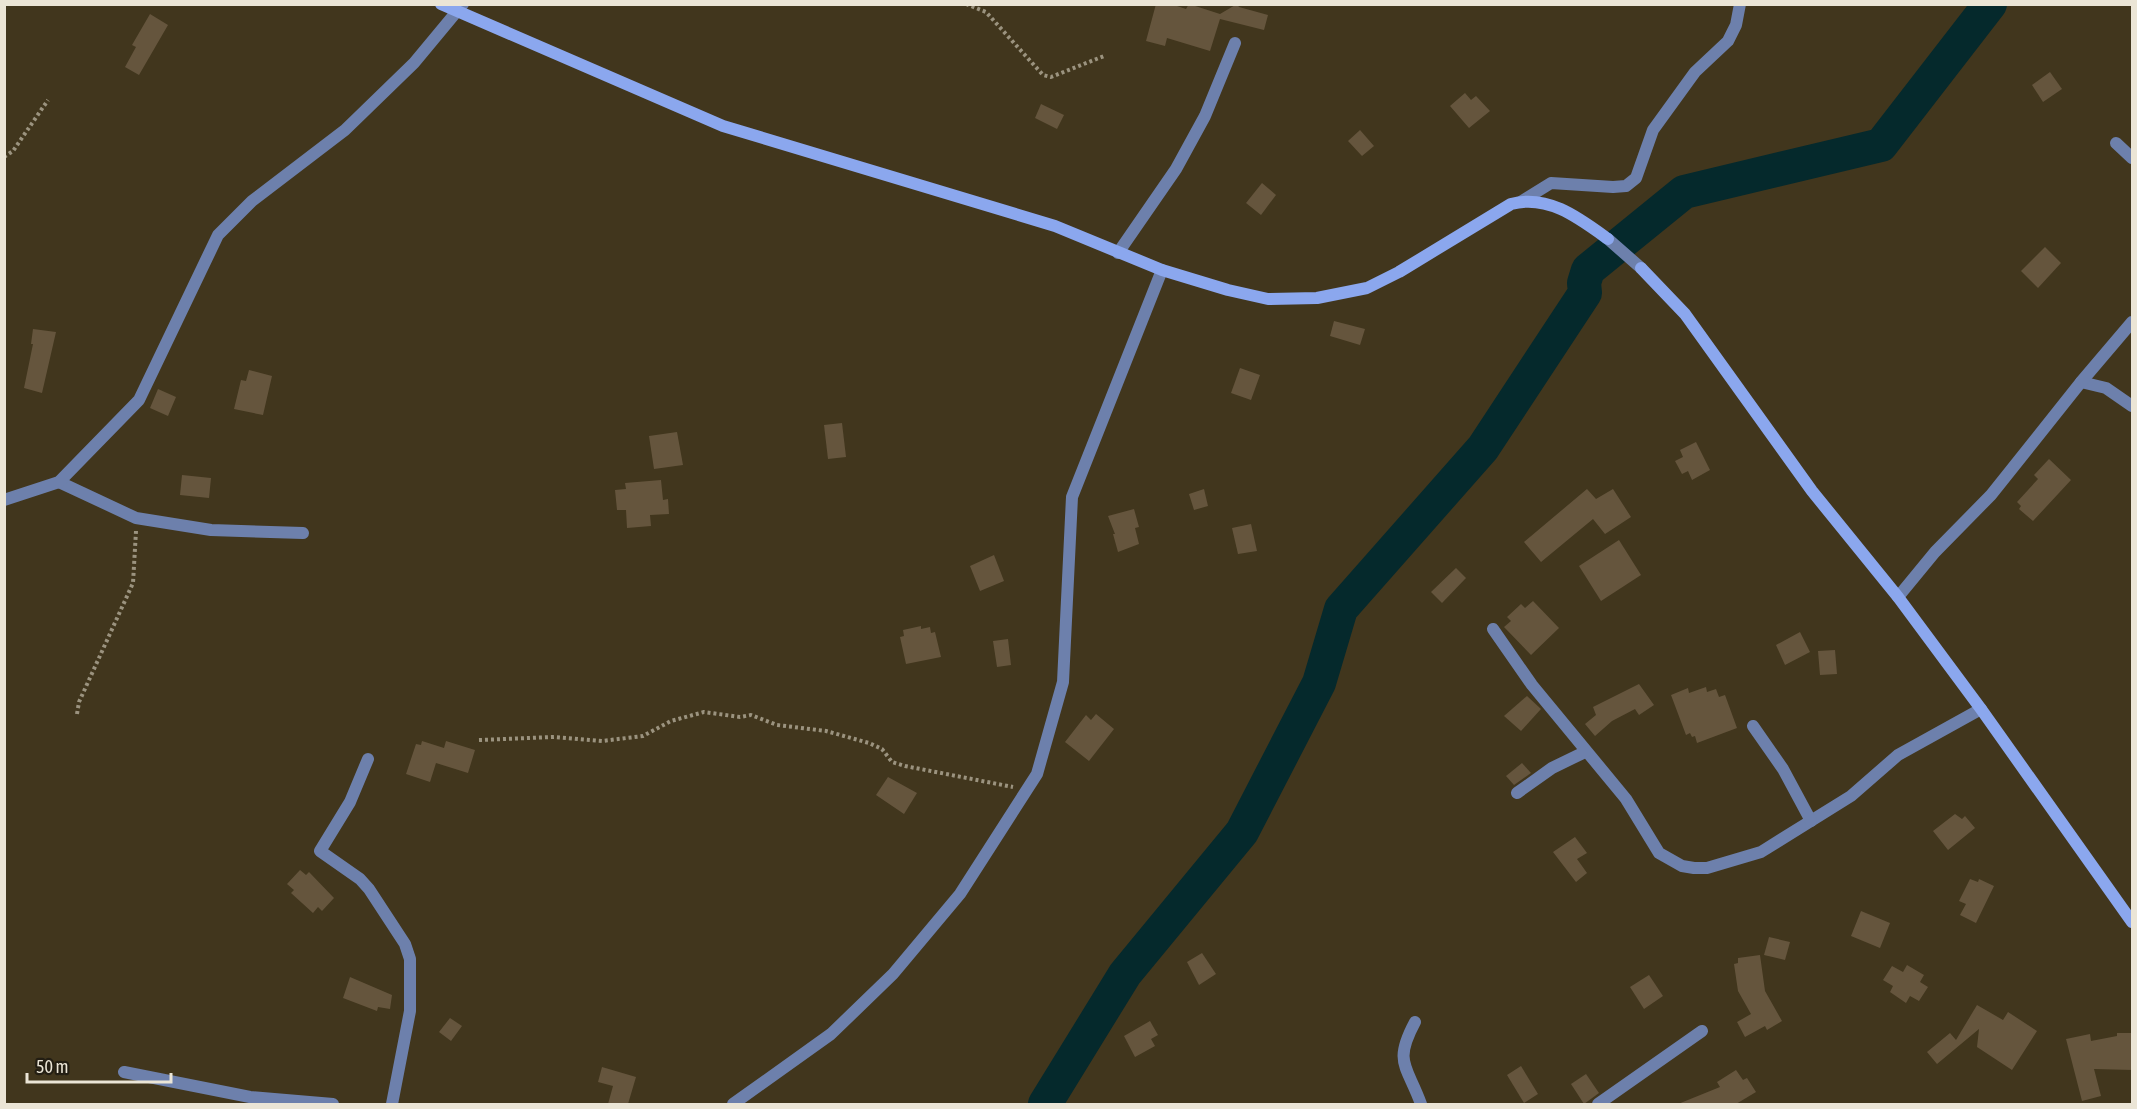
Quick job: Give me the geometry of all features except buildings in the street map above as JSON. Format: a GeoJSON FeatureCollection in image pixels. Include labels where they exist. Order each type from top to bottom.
{"type":"FeatureCollection","features":[{"type":"Feature","properties":{"kind":"main road"},"geometry":{"type":"LineString","coordinates":[[441,4],[461,9],[723,126],[880,171],[1055,226],[1162,270],[1228,291],[1268,299],[1317,298],[1367,288],[1399,272],[1511,204],[1522,201],[1538,201],[1559,208],[1608,239]]}},
{"type":"Feature","properties":{"kind":"main road"},"geometry":{"type":"LineString","coordinates":[[1641,268],[1685,314],[1812,491],[1898,597],[2133,922]]}},
{"type":"Feature","properties":{"kind":"street"},"geometry":{"type":"LineString","coordinates":[[1522,201],[1551,183],[1613,187],[1626,186],[1636,178],[1653,130],[1695,72],[1728,41],[1736,25],[1740,4]]}},
{"type":"Feature","properties":{"kind":"street"},"geometry":{"type":"LineString","coordinates":[[4,500],[59,482],[139,400],[218,235],[252,201],[345,130],[414,63],[461,9]]}},
{"type":"Feature","properties":{"kind":"street"},"geometry":{"type":"LineString","coordinates":[[1118,253],[1176,169],[1205,116],[1235,43]]}},
{"type":"Feature","properties":{"kind":"street"},"geometry":{"type":"LineString","coordinates":[[2116,143],[2133,158]]}},
{"type":"Feature","properties":{"kind":"street"},"geometry":{"type":"LineString","coordinates":[[1608,239],[1641,268]]}},
{"type":"Feature","properties":{"kind":"street"},"geometry":{"type":"LineString","coordinates":[[733,1104],[831,1034],[893,974],[960,894],[1028,790],[1045,751],[1063,682],[1072,497],[1162,270]]}},
{"type":"Feature","properties":{"kind":"street"},"geometry":{"type":"LineString","coordinates":[[1898,597],[1935,552],[1991,495],[2081,381],[2133,322]]}},
{"type":"Feature","properties":{"kind":"street"},"geometry":{"type":"LineString","coordinates":[[2081,381],[2106,388],[2133,405]]}},
{"type":"Feature","properties":{"kind":"street"},"geometry":{"type":"LineString","coordinates":[[59,482],[136,518],[211,530],[303,533]]}},
{"type":"Feature","properties":{"kind":"street"},"geometry":{"type":"LineString","coordinates":[[1493,629],[1585,752],[1626,799],[1659,853],[1682,866],[1707,868],[1761,852],[1851,796],[1898,755],[1981,709]]}},
{"type":"Feature","properties":{"kind":"street"},"geometry":{"type":"LineString","coordinates":[[1753,726],[1784,769],[1811,822]]}},
{"type":"Feature","properties":{"kind":"street"},"geometry":{"type":"LineString","coordinates":[[1517,793],[1552,768],[1585,752]]}},
{"type":"Feature","properties":{"kind":"street"},"geometry":{"type":"LineString","coordinates":[[368,759],[351,802],[320,851],[360,879],[369,889],[405,944],[410,959],[410,1011],[392,1104]]}},
{"type":"Feature","properties":{"kind":"street"},"geometry":{"type":"LineString","coordinates":[[1415,1022],[1403,1044],[1403,1062],[1421,1104]]}},
{"type":"Feature","properties":{"kind":"street"},"geometry":{"type":"LineString","coordinates":[[1598,1104],[1620,1086],[1702,1032]]}},
{"type":"Feature","properties":{"kind":"street"},"geometry":{"type":"LineString","coordinates":[[124,1072],[240,1095],[333,1104]]}},
{"type":"Feature","properties":{"kind":"path"},"geometry":{"type":"LineString","coordinates":[[966,4],[986,12],[1043,75],[1051,76],[1104,56]]}},
{"type":"Feature","properties":{"kind":"path"},"geometry":{"type":"LineString","coordinates":[[4,157],[13,151],[48,100]]}},
{"type":"Feature","properties":{"kind":"path"},"geometry":{"type":"LineString","coordinates":[[77,714],[79,702],[133,583],[137,548],[136,518]]}},
{"type":"Feature","properties":{"kind":"path"},"geometry":{"type":"LineString","coordinates":[[479,740],[554,737],[602,741],[643,736],[671,721],[704,712],[740,717],[751,715],[777,725],[826,731],[869,743],[882,749],[892,762],[905,766],[1028,790]]}},
{"type":"Feature","properties":{"kind":"waterway"},"geometry":{"type":"LineString","coordinates":[[1045,1104],[1125,974],[1242,832],[1319,683],[1341,609],[1483,448],[1585,293],[1584,283],[1588,270],[1684,192],[1881,145],[1990,4]]}}]}
